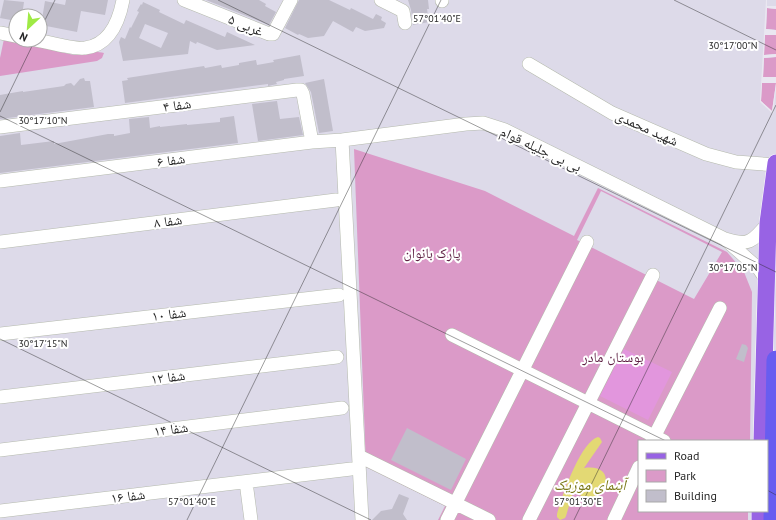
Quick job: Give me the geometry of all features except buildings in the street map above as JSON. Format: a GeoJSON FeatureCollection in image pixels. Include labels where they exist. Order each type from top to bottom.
{"type":"FeatureCollection","features":[{"type":"Feature","properties":{"kind":"highway"},"geometry":{"type":"LineString","coordinates":[[773,520],[776,360]]}},
{"type":"Feature","properties":{"kind":"main road"},"geometry":{"type":"LineString","coordinates":[[762,440],[768,223],[776,164]]}},
{"type":"Feature","properties":{"kind":"main road"},"geometry":{"type":"LineString","coordinates":[[767,281],[776,307]]}},
{"type":"Feature","properties":{"kind":"street"},"geometry":{"type":"LineString","coordinates":[[48,42],[85,49],[100,43],[112,31],[120,15],[123,0]]}},
{"type":"Feature","properties":{"kind":"street","name":"غربی ۵"},"geometry":{"type":"LineString","coordinates":[[184,0],[269,34],[272,34],[275,31],[291,0]]}},
{"type":"Feature","properties":{"kind":"street"},"geometry":{"type":"LineString","coordinates":[[381,0],[403,11],[405,23]]}},
{"type":"Feature","properties":{"kind":"street","name":"شهید محمدی"},"geometry":{"type":"LineString","coordinates":[[529,64],[612,113],[706,154],[736,162],[776,164]]}},
{"type":"Feature","properties":{"kind":"street","name":"شفا ۴"},"geometry":{"type":"LineString","coordinates":[[0,127],[301,90],[312,142]]}},
{"type":"Feature","properties":{"kind":"street","name":"بی بی جلیله قوام"},"geometry":{"type":"LineString","coordinates":[[342,140],[483,123],[505,130],[725,239]]}},
{"type":"Feature","properties":{"kind":"street"},"geometry":{"type":"LineString","coordinates":[[342,140],[360,456],[362,520]]}},
{"type":"Feature","properties":{"kind":"street","name":"شفا ۶"},"geometry":{"type":"LineString","coordinates":[[0,181],[312,142],[342,140]]}},
{"type":"Feature","properties":{"kind":"street","name":"شفا ۸"},"geometry":{"type":"LineString","coordinates":[[0,242],[336,200]]}},
{"type":"Feature","properties":{"kind":"street"},"geometry":{"type":"LineString","coordinates":[[725,239],[735,242],[746,242],[755,238],[768,223]]}},
{"type":"Feature","properties":{"kind":"street"},"geometry":{"type":"LineString","coordinates":[[725,239],[759,269],[767,281]]}},
{"type":"Feature","properties":{"kind":"street"},"geometry":{"type":"LineString","coordinates":[[447,520],[587,242]]}},
{"type":"Feature","properties":{"kind":"street"},"geometry":{"type":"LineString","coordinates":[[529,520],[653,275]]}},
{"type":"Feature","properties":{"kind":"street","name":"شفا ۱۰"},"geometry":{"type":"LineString","coordinates":[[0,334],[339,295]]}},
{"type":"Feature","properties":{"kind":"street"},"geometry":{"type":"LineString","coordinates":[[452,336],[657,439],[720,308]]}},
{"type":"Feature","properties":{"kind":"street","name":"شفا ۱۲"},"geometry":{"type":"LineString","coordinates":[[0,397],[337,357]]}},
{"type":"Feature","properties":{"kind":"street","name":"شفا ۱۴"},"geometry":{"type":"LineString","coordinates":[[0,450],[342,408]]}},
{"type":"Feature","properties":{"kind":"street"},"geometry":{"type":"LineString","coordinates":[[360,456],[489,520]]}},
{"type":"Feature","properties":{"kind":"street","name":"شفا ۱۶"},"geometry":{"type":"LineString","coordinates":[[0,511],[350,469]]}},
{"type":"Feature","properties":{"kind":"street"},"geometry":{"type":"LineString","coordinates":[[614,520],[638,469]]}},
{"type":"Feature","properties":{"kind":"street"},"geometry":{"type":"LineString","coordinates":[[246,482],[251,520]]}},
{"type":"Feature","properties":{"kind":"green space"},"geometry":{"type":"Polygon","coordinates":[[[767,8],[776,9],[776,30],[766,29],[767,8]]]}},
{"type":"Feature","properties":{"kind":"green space"},"geometry":{"type":"Polygon","coordinates":[[[765,34],[776,35],[776,54],[764,55],[765,34]]]}},
{"type":"Feature","properties":{"kind":"green space"},"geometry":{"type":"Polygon","coordinates":[[[4,39],[8,40],[8,48],[43,48],[74,55],[92,52],[104,53],[102,58],[97,61],[0,76],[0,58],[4,39]]]}},
{"type":"Feature","properties":{"kind":"green space"},"geometry":{"type":"Polygon","coordinates":[[[776,57],[776,77],[763,78],[764,58],[776,57]]]}},
{"type":"Feature","properties":{"kind":"green space"},"geometry":{"type":"Polygon","coordinates":[[[762,83],[776,83],[772,111],[761,101],[762,83]]]}},
{"type":"Feature","properties":{"kind":"green space","name":"بوستان مادر"},"geometry":{"type":"Polygon","coordinates":[[[354,149],[485,191],[574,236],[598,188],[727,252],[744,272],[752,292],[750,440],[638,440],[638,512],[748,512],[748,520],[438,520],[445,506],[366,467],[354,149]],[[601,191],[577,240],[694,299],[722,252],[601,191]]]}},
{"type":"Feature","properties":{"kind":"shaded area"},"geometry":{"type":"Polygon","coordinates":[[[767,0],[767,6],[776,6],[776,9],[767,8],[766,29],[776,30],[776,35],[765,35],[764,55],[776,54],[776,57],[764,58],[763,77],[776,77],[776,83],[776,90],[773,114],[760,102],[767,0]],[[762,83],[761,101],[772,111],[776,83],[762,83]]]}},
{"type":"Feature","properties":{"kind":"shaded area"},"geometry":{"type":"Polygon","coordinates":[[[624,349],[672,372],[648,420],[600,396],[624,349]]]}},
{"type":"Feature","properties":{"kind":"water","name":"آبنمای موزیک"},"geometry":{"type":"Polygon","coordinates":[[[598,437],[602,442],[584,468],[597,468],[604,473],[606,480],[604,488],[599,494],[591,498],[583,497],[574,489],[566,516],[560,520],[557,517],[557,514],[573,471],[585,448],[598,437]]]}},
{"type":"Feature","properties":{"kind":"park label","name":"پارک بانوان"},"geometry":{"type":"Point","coordinates":[432,253]}}]}
